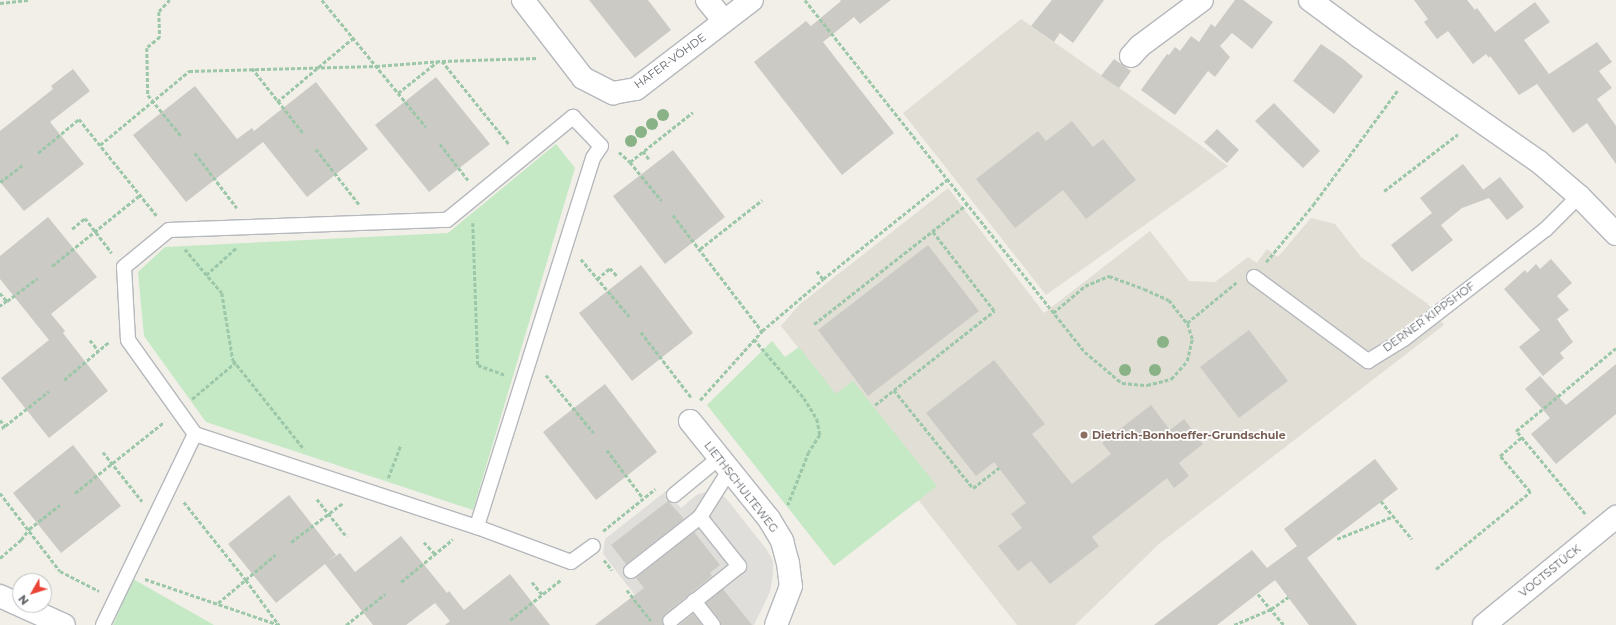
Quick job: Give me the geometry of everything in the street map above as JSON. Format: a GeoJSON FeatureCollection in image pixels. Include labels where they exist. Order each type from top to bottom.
{"type":"FeatureCollection","features":[{"type":"Feature","properties":{"kind":"street","name":"HAFER-VÖHDE"},"geometry":{"type":"LineString","coordinates":[[523,0],[584,78],[613,93],[636,89],[752,0]]}},
{"type":"Feature","properties":{"kind":"street"},"geometry":{"type":"LineString","coordinates":[[707,0],[724,21]]}},
{"type":"Feature","properties":{"kind":"street"},"geometry":{"type":"LineString","coordinates":[[1131,56],[1140,46],[1202,0]]}},
{"type":"Feature","properties":{"kind":"street"},"geometry":{"type":"LineString","coordinates":[[1310,0],[1360,37],[1538,162],[1579,196],[1616,234]]}},
{"type":"Feature","properties":{"kind":"street","name":"LIETHSCHULTEWEG"},"geometry":{"type":"LineString","coordinates":[[690,421],[769,519],[782,540],[788,563],[791,586],[776,625]]}},
{"type":"Feature","properties":{"kind":"street","name":"VOGTSSTÜCK"},"geometry":{"type":"LineString","coordinates":[[1484,625],[1616,517]]}},
{"type":"Feature","properties":{"kind":"street"},"geometry":{"type":"LineString","coordinates":[[0,596],[64,625]]}},
{"type":"Feature","properties":{"kind":"lane"},"geometry":{"type":"LineString","coordinates":[[474,526],[523,382],[593,158],[601,146],[573,117],[521,158],[476,198],[447,220],[169,230],[124,267],[128,340],[195,434],[474,526],[571,562],[593,546]]}},
{"type":"Feature","properties":{"kind":"lane","name":"DERNER KIPPSHOF"},"geometry":{"type":"LineString","coordinates":[[1254,277],[1368,361],[1404,339],[1546,229],[1579,196]]}},
{"type":"Feature","properties":{"kind":"lane"},"geometry":{"type":"LineString","coordinates":[[103,625],[195,434]]}},
{"type":"Feature","properties":{"kind":"lane"},"geometry":{"type":"LineString","coordinates":[[674,495],[724,465]]}},
{"type":"Feature","properties":{"kind":"lane"},"geometry":{"type":"LineString","coordinates":[[631,571],[700,517],[724,465]]}},
{"type":"Feature","properties":{"kind":"lane"},"geometry":{"type":"LineString","coordinates":[[670,620],[739,566],[700,517]]}},
{"type":"Feature","properties":{"kind":"lane"},"geometry":{"type":"LineString","coordinates":[[694,601],[713,625]]}},
{"type":"Feature","properties":{"kind":"path"},"geometry":{"type":"LineString","coordinates":[[0,3],[30,0]]}},
{"type":"Feature","properties":{"kind":"path"},"geometry":{"type":"LineString","coordinates":[[170,0],[159,12],[160,37],[147,48],[148,95],[182,137]]}},
{"type":"Feature","properties":{"kind":"path"},"geometry":{"type":"LineString","coordinates":[[322,0],[426,127]]}},
{"type":"Feature","properties":{"kind":"path"},"geometry":{"type":"LineString","coordinates":[[805,0],[1053,313],[1085,352],[1122,383],[1147,385],[1171,379],[1187,361],[1192,339],[1187,323],[1169,300],[1109,276],[1085,286],[1053,313]]}},
{"type":"Feature","properties":{"kind":"path"},"geometry":{"type":"LineString","coordinates":[[277,102],[353,38]]}},
{"type":"Feature","properties":{"kind":"path"},"geometry":{"type":"LineString","coordinates":[[100,146],[189,71],[252,68],[376,66],[438,61],[567,57]]}},
{"type":"Feature","properties":{"kind":"path"},"geometry":{"type":"LineString","coordinates":[[398,93],[438,61]]}},
{"type":"Feature","properties":{"kind":"path"},"geometry":{"type":"LineString","coordinates":[[442,61],[521,158]]}},
{"type":"Feature","properties":{"kind":"path"},"geometry":{"type":"LineString","coordinates":[[252,68],[277,102],[304,134]]}},
{"type":"Feature","properties":{"kind":"path"},"geometry":{"type":"LineString","coordinates":[[1187,323],[1236,282],[1254,277],[1313,205],[1398,89]]}},
{"type":"Feature","properties":{"kind":"path"},"geometry":{"type":"LineString","coordinates":[[630,162],[693,112]]}},
{"type":"Feature","properties":{"kind":"path"},"geometry":{"type":"LineString","coordinates":[[38,153],[79,119],[222,293],[233,360],[326,476]]}},
{"type":"Feature","properties":{"kind":"path"},"geometry":{"type":"LineString","coordinates":[[1384,191],[1458,134]]}},
{"type":"Feature","properties":{"kind":"path"},"geometry":{"type":"LineString","coordinates":[[601,146],[607,141],[630,162],[662,201]]}},
{"type":"Feature","properties":{"kind":"path"},"geometry":{"type":"LineString","coordinates":[[440,144],[476,198],[478,365],[523,382]]}},
{"type":"Feature","properties":{"kind":"path"},"geometry":{"type":"LineString","coordinates":[[316,149],[374,223]]}},
{"type":"Feature","properties":{"kind":"path"},"geometry":{"type":"LineString","coordinates":[[643,151],[649,158]]}},
{"type":"Feature","properties":{"kind":"path"},"geometry":{"type":"LineString","coordinates":[[195,153],[256,227],[206,275]]}},
{"type":"Feature","properties":{"kind":"path"},"geometry":{"type":"LineString","coordinates":[[0,182],[24,164]]}},
{"type":"Feature","properties":{"kind":"path"},"geometry":{"type":"LineString","coordinates":[[700,400],[762,331],[823,279],[948,179]]}},
{"type":"Feature","properties":{"kind":"path"},"geometry":{"type":"LineString","coordinates":[[52,266],[140,195]]}},
{"type":"Feature","properties":{"kind":"path"},"geometry":{"type":"LineString","coordinates":[[700,249],[762,200]]}},
{"type":"Feature","properties":{"kind":"path"},"geometry":{"type":"LineString","coordinates":[[814,324],[967,204]]}},
{"type":"Feature","properties":{"kind":"path"},"geometry":{"type":"LineString","coordinates":[[673,215],[762,331]]}},
{"type":"Feature","properties":{"kind":"path"},"geometry":{"type":"LineString","coordinates":[[72,229],[85,218],[124,267]]}},
{"type":"Feature","properties":{"kind":"path"},"geometry":{"type":"LineString","coordinates":[[875,404],[994,311],[932,231]]}},
{"type":"Feature","properties":{"kind":"path"},"geometry":{"type":"LineString","coordinates":[[567,242],[596,279],[629,316]]}},
{"type":"Feature","properties":{"kind":"path"},"geometry":{"type":"LineString","coordinates":[[596,279],[610,268],[618,277]]}},
{"type":"Feature","properties":{"kind":"path"},"geometry":{"type":"LineString","coordinates":[[817,271],[823,279]]}},
{"type":"Feature","properties":{"kind":"path"},"geometry":{"type":"LineString","coordinates":[[0,306],[36,278]]}},
{"type":"Feature","properties":{"kind":"path"},"geometry":{"type":"LineString","coordinates":[[0,293],[6,301]]}},
{"type":"Feature","properties":{"kind":"path"},"geometry":{"type":"LineString","coordinates":[[64,380],[127,326]]}},
{"type":"Feature","properties":{"kind":"path"},"geometry":{"type":"LineString","coordinates":[[641,332],[692,398]]}},
{"type":"Feature","properties":{"kind":"path"},"geometry":{"type":"LineString","coordinates":[[754,339],[804,398],[817,419],[820,435],[809,452],[786,509]]}},
{"type":"Feature","properties":{"kind":"path"},"geometry":{"type":"LineString","coordinates":[[90,340],[98,350]]}},
{"type":"Feature","properties":{"kind":"path"},"geometry":{"type":"LineString","coordinates":[[1585,514],[1516,431],[1616,348]]}},
{"type":"Feature","properties":{"kind":"path"},"geometry":{"type":"LineString","coordinates":[[531,357],[594,433]]}},
{"type":"Feature","properties":{"kind":"path"},"geometry":{"type":"LineString","coordinates":[[75,493],[178,411],[236,362]]}},
{"type":"Feature","properties":{"kind":"path"},"geometry":{"type":"LineString","coordinates":[[894,390],[973,488],[999,468]]}},
{"type":"Feature","properties":{"kind":"path"},"geometry":{"type":"LineString","coordinates":[[0,430],[49,392]]}},
{"type":"Feature","properties":{"kind":"path"},"geometry":{"type":"LineString","coordinates":[[0,420],[5,426]]}},
{"type":"Feature","properties":{"kind":"path"},"geometry":{"type":"LineString","coordinates":[[1436,569],[1530,492],[1500,456],[1522,437]]}},
{"type":"Feature","properties":{"kind":"path"},"geometry":{"type":"LineString","coordinates":[[381,495],[402,444]]}},
{"type":"Feature","properties":{"kind":"path"},"geometry":{"type":"LineString","coordinates":[[607,450],[643,498]]}},
{"type":"Feature","properties":{"kind":"path"},"geometry":{"type":"LineString","coordinates":[[103,452],[155,516]]}},
{"type":"Feature","properties":{"kind":"path"},"geometry":{"type":"LineString","coordinates":[[170,485],[246,580],[279,625]]}},
{"type":"Feature","properties":{"kind":"path"},"geometry":{"type":"LineString","coordinates":[[593,546],[596,536],[658,487]]}},
{"type":"Feature","properties":{"kind":"path"},"geometry":{"type":"LineString","coordinates":[[291,542],[362,488]]}},
{"type":"Feature","properties":{"kind":"path"},"geometry":{"type":"LineString","coordinates":[[0,493],[60,571],[116,600]]}},
{"type":"Feature","properties":{"kind":"path"},"geometry":{"type":"LineString","coordinates":[[317,499],[347,537]]}},
{"type":"Feature","properties":{"kind":"path"},"geometry":{"type":"LineString","coordinates":[[1382,501],[1412,539]]}},
{"type":"Feature","properties":{"kind":"path"},"geometry":{"type":"LineString","coordinates":[[0,558],[21,540],[29,529],[60,505]]}},
{"type":"Feature","properties":{"kind":"path"},"geometry":{"type":"LineString","coordinates":[[1337,539],[1394,516]]}},
{"type":"Feature","properties":{"kind":"path"},"geometry":{"type":"LineString","coordinates":[[401,582],[435,554],[474,526]]}},
{"type":"Feature","properties":{"kind":"path"},"geometry":{"type":"LineString","coordinates":[[424,542],[435,554]]}},
{"type":"Feature","properties":{"kind":"path"},"geometry":{"type":"LineString","coordinates":[[218,603],[275,555]]}},
{"type":"Feature","properties":{"kind":"path"},"geometry":{"type":"LineString","coordinates":[[510,620],[564,578],[571,562]]}},
{"type":"Feature","properties":{"kind":"path"},"geometry":{"type":"LineString","coordinates":[[128,573],[279,625]]}},
{"type":"Feature","properties":{"kind":"path"},"geometry":{"type":"LineString","coordinates":[[532,582],[542,594]]}},
{"type":"Feature","properties":{"kind":"path"},"geometry":{"type":"LineString","coordinates":[[346,625],[385,594]]}},
{"type":"Feature","properties":{"kind":"path"},"geometry":{"type":"LineString","coordinates":[[1258,594],[1284,625]]}},
{"type":"Feature","properties":{"kind":"path"},"geometry":{"type":"LineString","coordinates":[[1234,625],[1271,609],[1288,597]]}},
{"type":"Feature","properties":{"kind":"shaded area"},"geometry":{"type":"Polygon","coordinates":[[[1021,19],[1228,166],[1046,295],[903,113],[1021,19]]]}},
{"type":"Feature","properties":{"kind":"shaded area","name":"Dietrich-Bonhoeffer-Grundschule"},"geometry":{"type":"Polygon","coordinates":[[[948,188],[1044,313],[1150,231],[1189,281],[1215,282],[1248,257],[1257,263],[1267,249],[1278,257],[1311,218],[1335,224],[1361,257],[1428,304],[1444,325],[1159,544],[1075,625],[1017,625],[781,326],[800,304],[948,188]]]}},
{"type":"Feature","properties":{"kind":"shaded area"},"geometry":{"type":"Polygon","coordinates":[[[666,491],[681,508],[698,494],[706,492],[716,493],[725,497],[767,550],[773,561],[773,575],[770,592],[754,625],[658,625],[603,554],[605,539],[666,491]]]}},
{"type":"Feature","properties":{"kind":"green space"},"geometry":{"type":"Polygon","coordinates":[[[556,144],[575,168],[473,510],[206,422],[144,336],[138,272],[165,247],[448,233],[556,144]]]}},
{"type":"Feature","properties":{"kind":"green space"},"geometry":{"type":"Polygon","coordinates":[[[772,341],[785,357],[799,347],[836,394],[853,381],[937,486],[834,566],[707,405],[772,341]]]}},
{"type":"Feature","properties":{"kind":"green space"},"geometry":{"type":"Polygon","coordinates":[[[133,579],[214,625],[113,625],[133,579]]]}},
{"type":"Feature","properties":{"kind":"building"},"geometry":{"type":"Polygon","coordinates":[[[589,0],[648,0],[671,30],[635,58],[589,0]]]}},
{"type":"Feature","properties":{"kind":"building"},"geometry":{"type":"Polygon","coordinates":[[[840,0],[891,0],[860,24],[854,17],[823,42],[894,133],[842,175],[754,62],[806,21],[811,26],[841,1],[840,0]]]}},
{"type":"Feature","properties":{"kind":"building"},"geometry":{"type":"Polygon","coordinates":[[[1052,0],[1104,0],[1073,43],[1060,33],[1054,42],[1031,26],[1052,0]]]}},
{"type":"Feature","properties":{"kind":"building"},"geometry":{"type":"Polygon","coordinates":[[[1235,0],[1243,0],[1273,22],[1252,49],[1232,33],[1220,46],[1230,57],[1215,77],[1208,71],[1175,115],[1141,90],[1167,54],[1169,55],[1175,47],[1180,51],[1191,36],[1199,42],[1211,24],[1215,27],[1235,0]]]}},
{"type":"Feature","properties":{"kind":"building"},"geometry":{"type":"Polygon","coordinates":[[[1414,0],[1467,0],[1475,10],[1477,8],[1495,32],[1535,2],[1550,22],[1524,40],[1549,74],[1597,42],[1612,62],[1599,71],[1612,88],[1597,99],[1616,126],[1616,164],[1587,123],[1573,133],[1537,84],[1519,95],[1490,56],[1489,58],[1486,54],[1473,64],[1448,31],[1437,39],[1424,22],[1428,19],[1414,0]]]}},
{"type":"Feature","properties":{"kind":"building"},"geometry":{"type":"Polygon","coordinates":[[[1321,44],[1343,59],[1363,76],[1334,114],[1293,81],[1321,44]]]}},
{"type":"Feature","properties":{"kind":"building"},"geometry":{"type":"Polygon","coordinates":[[[1114,59],[1131,71],[1119,88],[1101,76],[1114,59]]]}},
{"type":"Feature","properties":{"kind":"building"},"geometry":{"type":"Polygon","coordinates":[[[73,69],[90,91],[50,122],[84,164],[24,211],[0,182],[0,131],[53,89],[51,86],[73,69]]]}},
{"type":"Feature","properties":{"kind":"building"},"geometry":{"type":"Polygon","coordinates":[[[436,77],[490,144],[429,192],[375,125],[436,77]]]}},
{"type":"Feature","properties":{"kind":"building"},"geometry":{"type":"Polygon","coordinates":[[[316,82],[368,149],[307,197],[263,142],[186,202],[133,135],[195,86],[237,139],[252,128],[254,131],[316,82]]]}},
{"type":"Feature","properties":{"kind":"building"},"geometry":{"type":"Polygon","coordinates":[[[1274,103],[1320,151],[1303,168],[1255,121],[1274,103]]]}},
{"type":"Feature","properties":{"kind":"building"},"geometry":{"type":"Polygon","coordinates":[[[1072,121],[1093,147],[1103,139],[1136,180],[1086,219],[1063,190],[1015,228],[976,179],[1038,131],[1046,141],[1072,121]]]}},
{"type":"Feature","properties":{"kind":"building"},"geometry":{"type":"Polygon","coordinates":[[[1217,129],[1239,150],[1227,163],[1204,142],[1217,129]]]}},
{"type":"Feature","properties":{"kind":"building"},"geometry":{"type":"Polygon","coordinates":[[[673,150],[725,217],[665,264],[613,196],[673,150]]]}},
{"type":"Feature","properties":{"kind":"building"},"geometry":{"type":"Polygon","coordinates":[[[1463,164],[1483,190],[1500,177],[1524,207],[1507,220],[1489,198],[1462,208],[1441,225],[1453,240],[1412,272],[1391,245],[1432,213],[1420,198],[1463,164]]]}},
{"type":"Feature","properties":{"kind":"building"},"geometry":{"type":"Polygon","coordinates":[[[48,217],[97,277],[51,314],[65,331],[63,333],[108,391],[49,438],[1,378],[49,340],[0,279],[0,256],[48,217]]]}},
{"type":"Feature","properties":{"kind":"building"},"geometry":{"type":"Polygon","coordinates":[[[928,245],[979,311],[868,396],[818,330],[928,245]]]}},
{"type":"Feature","properties":{"kind":"building"},"geometry":{"type":"Polygon","coordinates":[[[1551,259],[1572,283],[1557,296],[1569,310],[1557,319],[1573,342],[1560,353],[1564,358],[1543,376],[1519,347],[1540,330],[1504,289],[1525,270],[1527,273],[1536,264],[1540,269],[1551,259]]]}},
{"type":"Feature","properties":{"kind":"building"},"geometry":{"type":"Polygon","coordinates":[[[641,265],[693,333],[632,381],[579,313],[641,265]]]}},
{"type":"Feature","properties":{"kind":"building"},"geometry":{"type":"Polygon","coordinates":[[[1249,330],[1288,381],[1239,418],[1200,367],[1249,330]]]}},
{"type":"Feature","properties":{"kind":"building"},"geometry":{"type":"Polygon","coordinates":[[[994,360],[1045,424],[1032,434],[1072,484],[1111,454],[1102,443],[1151,405],[1170,430],[1184,419],[1203,444],[1179,463],[1189,476],[1174,488],[1167,478],[1092,537],[1099,546],[1050,584],[1031,561],[1018,571],[998,546],[1022,528],[1011,514],[1026,503],[994,462],[976,476],[926,413],[994,360]]]}},
{"type":"Feature","properties":{"kind":"building"},"geometry":{"type":"Polygon","coordinates":[[[1616,364],[1616,414],[1556,464],[1531,434],[1550,418],[1525,389],[1540,376],[1566,405],[1616,364]]]}},
{"type":"Feature","properties":{"kind":"building"},"geometry":{"type":"Polygon","coordinates":[[[605,384],[657,452],[596,500],[543,432],[605,384]]]}},
{"type":"Feature","properties":{"kind":"building"},"geometry":{"type":"Polygon","coordinates":[[[73,445],[121,506],[61,553],[13,493],[73,445]]]}},
{"type":"Feature","properties":{"kind":"building"},"geometry":{"type":"Polygon","coordinates":[[[1375,459],[1398,489],[1307,558],[1357,625],[1309,625],[1275,580],[1217,625],[1154,625],[1252,550],[1267,568],[1297,546],[1284,529],[1375,459]]]}},
{"type":"Feature","properties":{"kind":"building"},"geometry":{"type":"Polygon","coordinates":[[[289,495],[336,555],[327,562],[340,553],[355,572],[401,536],[447,593],[449,591],[464,610],[510,574],[550,625],[445,625],[450,621],[435,603],[406,625],[373,625],[325,564],[276,603],[228,544],[289,495]]]}},
{"type":"Feature","properties":{"kind":"building"},"geometry":{"type":"Polygon","coordinates":[[[668,501],[684,519],[626,564],[611,545],[668,501]]]}},
{"type":"Feature","properties":{"kind":"building"},"geometry":{"type":"Polygon","coordinates":[[[694,532],[720,565],[710,573],[712,576],[665,614],[662,618],[663,625],[595,625],[644,588],[636,578],[694,532]]]}},
{"type":"Feature","properties":{"kind":"building"},"geometry":{"type":"Polygon","coordinates":[[[723,589],[752,625],[721,625],[720,620],[706,603],[723,589]]]}},
{"type":"Feature","properties":{"kind":"building"},"geometry":{"type":"Polygon","coordinates":[[[693,614],[702,625],[679,625],[693,614]]]}},
{"type":"Feature","properties":{"kind":"place","name":"Dietrich-Bonhoeffer-Grundschule"},"geometry":{"type":"Point","coordinates":[1084,435]}}]}
